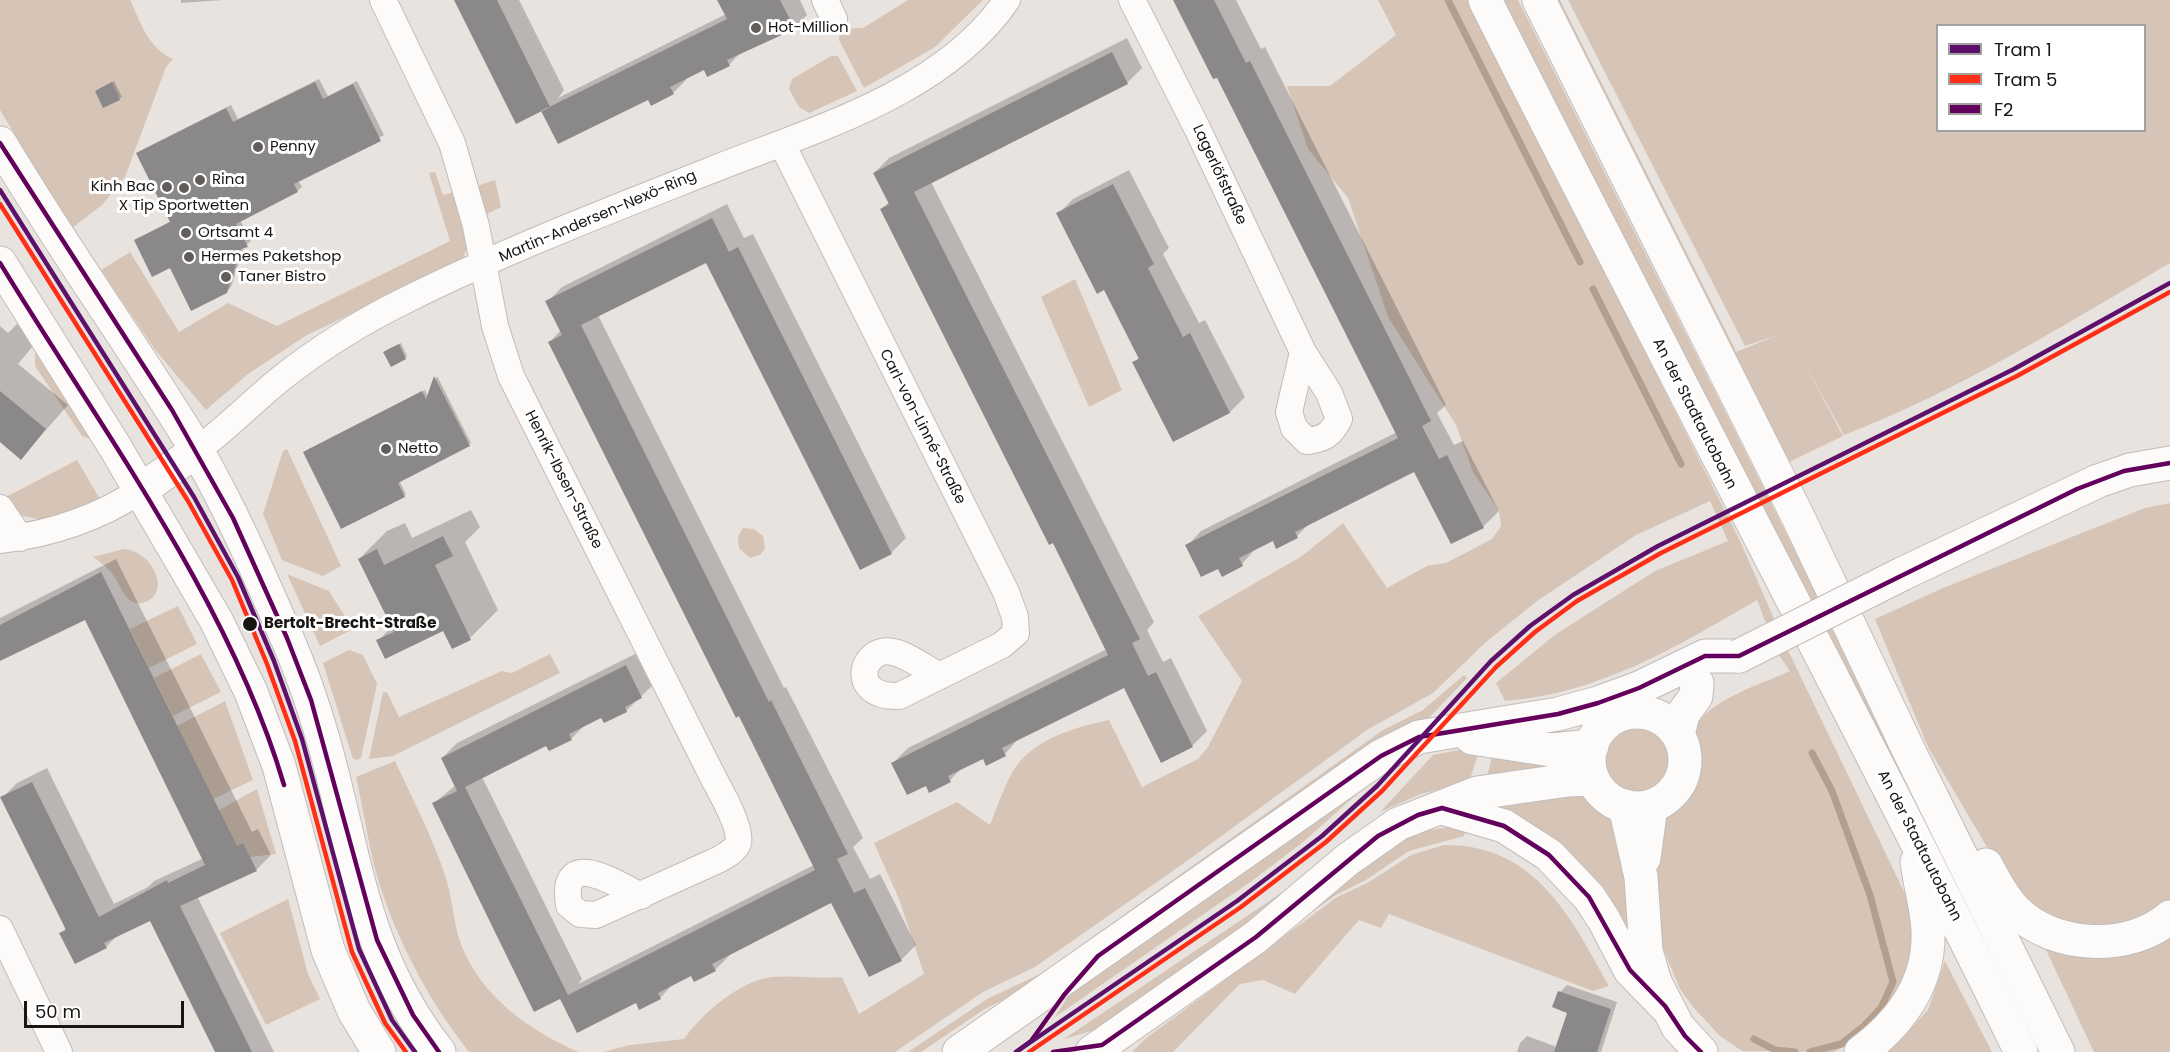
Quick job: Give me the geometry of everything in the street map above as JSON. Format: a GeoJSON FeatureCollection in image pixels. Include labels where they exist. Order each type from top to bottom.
{"type":"FeatureCollection","features":[{"type":"Feature","properties":{"kind":"main road","name":"An der Stadtautobahn"},"geometry":{"type":"LineString","coordinates":[[1485,0],[1757,536],[1911,829],[2021,1052]]}},
{"type":"Feature","properties":{"kind":"main road"},"geometry":{"type":"LineString","coordinates":[[1539,0],[1798,517],[1946,827],[2058,1052]]}},
{"type":"Feature","properties":{"kind":"main road"},"geometry":{"type":"LineString","coordinates":[[0,143],[196,450],[243,537],[310,696],[324,740],[364,907],[383,959],[402,997],[439,1052]]}},
{"type":"Feature","properties":{"kind":"main road"},"geometry":{"type":"LineString","coordinates":[[0,263],[141,490],[216,620],[251,692],[279,766],[328,950],[354,1011],[379,1052]]}},
{"type":"Feature","properties":{"kind":"main road"},"geometry":{"type":"LineString","coordinates":[[141,490],[196,450]]}},
{"type":"Feature","properties":{"kind":"main road"},"geometry":{"type":"LineString","coordinates":[[1644,713],[1677,690],[1697,682],[1740,656],[1902,574],[2098,481],[2130,470],[2170,463]]}},
{"type":"Feature","properties":{"kind":"main road"},"geometry":{"type":"LineString","coordinates":[[959,1052],[1381,756],[1419,737],[1568,711],[1639,688],[1704,656],[1740,656]]}},
{"type":"Feature","properties":{"kind":"main road"},"geometry":{"type":"LineString","coordinates":[[1678,735],[1683,714],[1696,696],[1697,682]]}},
{"type":"Feature","properties":{"kind":"main road"},"geometry":{"type":"LineString","coordinates":[[1628,713],[1644,713],[1669,724],[1678,735],[1683,746],[1684,771],[1672,793],[1638,806],[1606,796],[1593,779],[1590,768],[1592,746],[1599,731],[1612,720],[1628,713]]}},
{"type":"Feature","properties":{"kind":"main road"},"geometry":{"type":"LineString","coordinates":[[1448,733],[1491,742],[1551,750],[1592,746]]}},
{"type":"Feature","properties":{"kind":"main road"},"geometry":{"type":"LineString","coordinates":[[1092,1052],[1248,943],[1378,836],[1418,815],[1442,808],[1477,793],[1568,780],[1593,779]]}},
{"type":"Feature","properties":{"kind":"main road"},"geometry":{"type":"LineString","coordinates":[[1638,806],[1646,951],[1665,1006]]}},
{"type":"Feature","properties":{"kind":"main road"},"geometry":{"type":"LineString","coordinates":[[1442,808],[1504,826],[1549,855],[1589,897],[1630,970],[1665,1006],[1693,1044]]}},
{"type":"Feature","properties":{"kind":"main road"},"geometry":{"type":"LineString","coordinates":[[1946,827],[1979,852],[1997,886],[2016,911],[2043,930],[2072,939],[2103,941],[2134,937],[2170,917]]}},
{"type":"Feature","properties":{"kind":"main road"},"geometry":{"type":"LineString","coordinates":[[1861,1052],[1883,1035],[1900,1017],[1914,994],[1924,968],[1928,932],[1911,829]]}},
{"type":"Feature","properties":{"kind":"street","name":"Henrik-Ibsen-Straße"},"geometry":{"type":"LineString","coordinates":[[383,0],[452,143],[484,265],[495,326],[511,376],[738,830],[738,843],[731,852],[641,896]]}},
{"type":"Feature","properties":{"kind":"street","name":"Martin-Andersen-Nexö-Ring"},"geometry":{"type":"LineString","coordinates":[[196,450],[227,428],[278,381],[328,344],[406,299],[711,170],[782,144],[868,106],[921,79],[966,47],[1007,0]]}},
{"type":"Feature","properties":{"kind":"street","name":"Lagerlöfstraße"},"geometry":{"type":"LineString","coordinates":[[1132,0],[1197,128],[1303,352]]}},
{"type":"Feature","properties":{"kind":"street","name":"Carl-von-Linné-Straße"},"geometry":{"type":"LineString","coordinates":[[782,144],[1006,592],[1015,618],[1016,633],[1002,645],[940,676]]}},
{"type":"Feature","properties":{"kind":"street"},"geometry":{"type":"LineString","coordinates":[[0,508],[10,539],[105,512],[141,490]]}},
{"type":"Feature","properties":{"kind":"street"},"geometry":{"type":"LineString","coordinates":[[0,929],[59,1052]]}},
{"type":"Feature","properties":{"kind":"shaded area"},"geometry":{"type":"Polygon","coordinates":[[[0,0],[130,0],[151,42],[173,59],[166,67],[125,177],[102,205],[72,228],[0,110],[0,0]]]}},
{"type":"Feature","properties":{"kind":"shaded area"},"geometry":{"type":"Polygon","coordinates":[[[908,0],[983,0],[935,47],[864,88],[839,40],[840,29],[863,28],[908,0]]]}},
{"type":"Feature","properties":{"kind":"shaded area"},"geometry":{"type":"Polygon","coordinates":[[[1378,0],[1469,0],[1741,543],[1785,644],[1908,900],[1917,928],[1910,978],[1862,1038],[1834,1052],[1742,1051],[1720,1036],[1693,1007],[1680,989],[1663,948],[1653,911],[1655,868],[1664,818],[1682,805],[1694,785],[1697,770],[1693,739],[1695,728],[1711,709],[1723,701],[1790,671],[1778,654],[1757,600],[1637,665],[1573,689],[1540,697],[1505,701],[1496,683],[1556,634],[1655,571],[1728,541],[1710,501],[1636,535],[1537,601],[1486,642],[1433,693],[1367,730],[1187,861],[1035,967],[983,992],[895,1052],[603,1052],[630,1045],[684,1039],[722,1000],[746,985],[771,977],[842,977],[859,1014],[924,974],[899,899],[874,843],[957,802],[990,825],[1012,773],[1030,752],[1054,737],[1096,723],[1109,720],[1142,787],[1198,759],[1208,747],[1242,681],[1198,616],[1302,556],[1343,523],[1387,588],[1427,566],[1446,563],[1492,539],[1501,526],[1499,511],[1473,472],[1456,425],[1388,317],[1348,198],[1308,149],[1287,86],[1330,86],[1396,35],[1378,0]]]}},
{"type":"Feature","properties":{"kind":"shaded area"},"geometry":{"type":"Polygon","coordinates":[[[1502,0],[1518,0],[1781,523],[2041,1052],[2034,1052],[1502,0]]]}},
{"type":"Feature","properties":{"kind":"shaded area"},"geometry":{"type":"Polygon","coordinates":[[[1551,0],[1560,0],[1736,351],[1731,354],[1778,335],[1745,346],[1568,0],[2170,0],[2170,263],[1970,378],[1887,418],[1844,435],[1802,359],[1843,436],[1785,464],[1551,0]]]}},
{"type":"Feature","properties":{"kind":"shaded area"},"geometry":{"type":"Polygon","coordinates":[[[831,56],[838,56],[857,91],[809,113],[799,107],[789,89],[792,79],[831,56]]]}},
{"type":"Feature","properties":{"kind":"shaded area"},"geometry":{"type":"Polygon","coordinates":[[[435,172],[443,195],[458,191],[468,246],[461,262],[307,335],[248,374],[206,410],[156,351],[101,270],[130,252],[179,332],[228,303],[277,326],[450,241],[429,173],[435,172]]]}},
{"type":"Feature","properties":{"kind":"shaded area"},"geometry":{"type":"Polygon","coordinates":[[[495,180],[501,207],[485,215],[477,186],[495,180]]]}},
{"type":"Feature","properties":{"kind":"shaded area"},"geometry":{"type":"Polygon","coordinates":[[[1075,279],[1122,390],[1089,407],[1041,297],[1075,279]]]}},
{"type":"Feature","properties":{"kind":"shaded area"},"geometry":{"type":"Polygon","coordinates":[[[35,352],[93,440],[82,436],[35,366],[35,352]]]}},
{"type":"Feature","properties":{"kind":"shaded area"},"geometry":{"type":"Polygon","coordinates":[[[287,449],[341,566],[323,576],[282,560],[263,514],[283,451],[287,449]]]}},
{"type":"Feature","properties":{"kind":"shaded area"},"geometry":{"type":"Polygon","coordinates":[[[77,460],[100,499],[43,520],[17,515],[4,498],[77,460]]]}},
{"type":"Feature","properties":{"kind":"shaded area"},"geometry":{"type":"Polygon","coordinates":[[[2170,503],[2170,1052],[2094,1052],[2040,937],[1928,747],[1875,619],[1943,588],[2145,508],[2170,503]]]}},
{"type":"Feature","properties":{"kind":"shaded area"},"geometry":{"type":"Polygon","coordinates":[[[743,528],[754,529],[763,536],[765,548],[760,555],[750,558],[739,548],[738,536],[743,528]]]}},
{"type":"Feature","properties":{"kind":"shaded area"},"geometry":{"type":"Polygon","coordinates":[[[124,549],[144,557],[156,574],[158,583],[156,592],[151,599],[142,603],[136,603],[127,598],[111,572],[93,557],[124,549]]]}},
{"type":"Feature","properties":{"kind":"shaded area"},"geometry":{"type":"Polygon","coordinates":[[[287,574],[329,591],[353,629],[320,646],[287,574]]]}},
{"type":"Feature","properties":{"kind":"shaded area"},"geometry":{"type":"Polygon","coordinates":[[[178,606],[197,644],[149,668],[130,629],[178,606]]]}},
{"type":"Feature","properties":{"kind":"shaded area"},"geometry":{"type":"Polygon","coordinates":[[[349,650],[363,655],[377,684],[361,758],[357,760],[353,759],[323,663],[349,650]]]}},
{"type":"Feature","properties":{"kind":"shaded area"},"geometry":{"type":"Polygon","coordinates":[[[201,654],[221,692],[173,716],[154,678],[201,654]]]}},
{"type":"Feature","properties":{"kind":"shaded area"},"geometry":{"type":"Polygon","coordinates":[[[550,654],[560,673],[393,756],[369,759],[383,692],[387,692],[399,717],[502,671],[512,673],[550,654]]]}},
{"type":"Feature","properties":{"kind":"shaded area"},"geometry":{"type":"Polygon","coordinates":[[[1464,675],[1467,678],[1428,719],[1044,979],[983,1010],[921,1052],[908,1052],[987,999],[1042,973],[1383,730],[1423,710],[1464,675]]]}},
{"type":"Feature","properties":{"kind":"shaded area"},"geometry":{"type":"Polygon","coordinates":[[[225,701],[253,780],[213,799],[177,726],[225,701]]]}},
{"type":"Feature","properties":{"kind":"shaded area"},"geometry":{"type":"Polygon","coordinates":[[[1637,729],[1650,732],[1660,739],[1667,749],[1670,762],[1667,775],[1660,785],[1650,792],[1637,795],[1624,792],[1614,785],[1607,775],[1604,762],[1607,749],[1614,739],[1624,732],[1637,729]]]}},
{"type":"Feature","properties":{"kind":"shaded area"},"geometry":{"type":"Polygon","coordinates":[[[1458,750],[1479,752],[1469,782],[1421,794],[1380,812],[1433,755],[1458,750]]]}},
{"type":"Feature","properties":{"kind":"shaded area"},"geometry":{"type":"Polygon","coordinates":[[[1493,754],[1579,762],[1485,784],[1493,754]]]}},
{"type":"Feature","properties":{"kind":"shaded area"},"geometry":{"type":"Polygon","coordinates":[[[395,761],[440,860],[448,884],[459,938],[471,965],[482,982],[510,1011],[543,1034],[579,1052],[469,1052],[443,1016],[409,957],[383,895],[371,852],[356,777],[395,761]]]}},
{"type":"Feature","properties":{"kind":"shaded area"},"geometry":{"type":"Polygon","coordinates":[[[1366,786],[1302,843],[1253,880],[1055,1017],[1074,987],[1366,786]]]}},
{"type":"Feature","properties":{"kind":"shaded area"},"geometry":{"type":"Polygon","coordinates":[[[1571,788],[1603,809],[1618,826],[1627,863],[1630,932],[1479,807],[1571,788]]]}},
{"type":"Feature","properties":{"kind":"shaded area"},"geometry":{"type":"Polygon","coordinates":[[[257,789],[276,854],[250,857],[229,850],[219,810],[257,789]]]}},
{"type":"Feature","properties":{"kind":"shaded area"},"geometry":{"type":"Polygon","coordinates":[[[1467,825],[1464,836],[1409,851],[1366,880],[1336,895],[1288,929],[1350,876],[1402,841],[1430,830],[1467,825]]]}},
{"type":"Feature","properties":{"kind":"shaded area"},"geometry":{"type":"Polygon","coordinates":[[[1444,845],[1476,848],[1503,857],[1526,871],[1546,889],[1564,911],[1609,986],[1593,991],[1389,914],[1381,928],[1359,920],[1295,994],[1263,980],[1240,984],[1173,1052],[1132,1052],[1145,1039],[1337,897],[1369,882],[1411,855],[1444,845]]]}},
{"type":"Feature","properties":{"kind":"shaded area"},"geometry":{"type":"Polygon","coordinates":[[[1287,889],[1288,892],[1145,997],[1095,1030],[1064,1039],[1287,889]]]}},
{"type":"Feature","properties":{"kind":"shaded area"},"geometry":{"type":"Polygon","coordinates":[[[288,899],[308,974],[320,999],[266,1025],[220,933],[288,899]]]}},
{"type":"Feature","properties":{"kind":"shaded area"},"geometry":{"type":"Polygon","coordinates":[[[1945,961],[1992,1052],[1888,1052],[1928,1010],[1945,961]]]}},
{"type":"Feature","properties":{"kind":"building"},"geometry":{"type":"Polygon","coordinates":[[[454,0],[497,0],[550,107],[516,124],[454,0]]]}},
{"type":"Feature","properties":{"kind":"building"},"geometry":{"type":"Polygon","coordinates":[[[717,0],[780,0],[795,29],[727,60],[730,66],[707,77],[704,70],[670,87],[674,94],[651,106],[648,100],[558,144],[541,111],[727,19],[717,0]]]}},
{"type":"Feature","properties":{"kind":"building"},"geometry":{"type":"Polygon","coordinates":[[[1173,0],[1214,0],[1246,63],[1250,61],[1431,421],[1422,426],[1439,459],[1447,455],[1484,528],[1451,544],[1414,472],[1295,532],[1298,538],[1276,549],[1273,541],[1239,558],[1243,566],[1222,577],[1218,569],[1201,577],[1185,545],[1398,438],[1217,78],[1213,79],[1173,0]]]}},
{"type":"Feature","properties":{"kind":"building"},"geometry":{"type":"Polygon","coordinates":[[[1112,52],[1128,84],[914,192],[1140,639],[1132,643],[1148,676],[1156,672],[1193,747],[1161,763],[1124,688],[1002,748],[1006,756],[986,766],[983,759],[948,776],[951,782],[929,793],[926,786],[907,795],[891,763],[1108,655],[1053,543],[1049,545],[880,209],[889,204],[873,173],[1112,52]]]}},
{"type":"Feature","properties":{"kind":"building"},"geometry":{"type":"Polygon","coordinates":[[[112,82],[120,100],[103,108],[95,91],[112,82]]]}},
{"type":"Feature","properties":{"kind":"building","name":"Penny"},"geometry":{"type":"Polygon","coordinates":[[[315,82],[323,99],[353,84],[381,141],[294,184],[298,192],[236,224],[248,247],[241,249],[227,293],[191,311],[170,268],[152,277],[134,240],[170,222],[136,153],[226,108],[233,122],[315,82]]]}},
{"type":"Feature","properties":{"kind":"building"},"geometry":{"type":"Polygon","coordinates":[[[1113,184],[1154,264],[1148,268],[1183,337],[1190,333],[1230,413],[1173,442],[1132,362],[1139,359],[1104,290],[1097,294],[1056,213],[1113,184]]]}},
{"type":"Feature","properties":{"kind":"building"},"geometry":{"type":"Polygon","coordinates":[[[712,218],[729,252],[738,247],[892,554],[860,570],[706,263],[581,325],[769,702],[771,700],[848,854],[837,859],[854,893],[865,888],[902,961],[869,977],[831,903],[712,964],[716,971],[694,982],[691,976],[658,993],[661,999],[639,1010],[636,1003],[577,1033],[560,999],[815,870],[739,716],[736,718],[548,342],[562,335],[545,301],[712,218]]]}},
{"type":"Feature","properties":{"kind":"building"},"geometry":{"type":"Polygon","coordinates":[[[399,344],[406,359],[391,367],[383,352],[399,344]]]}},
{"type":"Feature","properties":{"kind":"building","name":"Netto"},"geometry":{"type":"Polygon","coordinates":[[[434,376],[470,446],[398,483],[405,497],[341,529],[303,452],[422,391],[426,399],[434,376]]]}},
{"type":"Feature","properties":{"kind":"building"},"geometry":{"type":"Polygon","coordinates":[[[0,391],[46,429],[21,460],[0,442],[0,391]]]}},
{"type":"Feature","properties":{"kind":"building"},"geometry":{"type":"Polygon","coordinates":[[[443,536],[453,556],[435,565],[471,640],[452,649],[443,631],[385,659],[376,640],[394,632],[358,559],[377,549],[384,565],[443,536]]]}},
{"type":"Feature","properties":{"kind":"building"},"geometry":{"type":"Polygon","coordinates":[[[101,572],[237,846],[243,843],[257,871],[180,906],[252,1052],[215,1052],[150,921],[104,943],[107,948],[75,964],[59,933],[66,930],[0,797],[32,782],[99,917],[167,880],[168,883],[205,865],[85,620],[0,661],[0,625],[101,572]]]}},
{"type":"Feature","properties":{"kind":"building"},"geometry":{"type":"Polygon","coordinates":[[[626,665],[642,698],[625,707],[627,712],[604,723],[601,718],[569,734],[572,740],[549,751],[546,746],[465,787],[568,995],[534,1012],[432,803],[457,791],[441,758],[626,665]]]}},
{"type":"Feature","properties":{"kind":"building"},"geometry":{"type":"Polygon","coordinates":[[[1558,991],[1611,1009],[1597,1052],[1554,1052],[1567,1013],[1552,1007],[1558,991]]]}},
{"type":"Feature","properties":{"kind":"waterway"},"geometry":{"type":"LineString","coordinates":[[1448,0],[1580,262]]}},
{"type":"Feature","properties":{"kind":"waterway"},"geometry":{"type":"LineString","coordinates":[[1593,289],[1681,464]]}},
{"type":"Feature","properties":{"kind":"waterway"},"geometry":{"type":"LineString","coordinates":[[1810,1052],[1841,1044],[1864,1026],[1881,1008],[1893,982],[1870,895],[1832,791],[1812,753]]}},
{"type":"Feature","properties":{"kind":"waterway"},"geometry":{"type":"LineString","coordinates":[[1754,1039],[1775,1050],[1795,1052]]}},
{"type":"Feature","properties":{"kind":"tram line","name":"1"},"geometry":{"type":"LineString","coordinates":[[0,190],[194,497],[238,577],[274,661],[302,739],[359,949],[392,1020],[415,1052]]}},
{"type":"Feature","properties":{"kind":"tram line","name":"5"},"geometry":{"type":"LineString","coordinates":[[0,204],[188,501],[232,580],[267,664],[295,741],[352,952],[385,1023],[406,1052]]}},
{"type":"Feature","properties":{"kind":"tram line","name":"1"},"geometry":{"type":"LineString","coordinates":[[1016,1052],[1237,901],[1322,836],[1377,786],[1491,661],[1530,626],[1573,595],[1658,546],[2014,369],[2170,283]]}},
{"type":"Feature","properties":{"kind":"tram line","name":"5"},"geometry":{"type":"LineString","coordinates":[[1029,1052],[1241,907],[1326,842],[1382,791],[1496,667],[1535,632],[1577,601],[1661,553],[2017,376],[2170,292]]}},
{"type":"Feature","properties":{"kind":"transit line","name":"F2"},"geometry":{"type":"LineString","coordinates":[[0,143],[172,410],[233,518],[287,638],[311,700],[377,940],[413,1015],[439,1052]]}},
{"type":"Feature","properties":{"kind":"transit line","name":"F2"},"geometry":{"type":"LineString","coordinates":[[0,263],[119,451],[197,582],[231,649],[260,716],[284,785]]}},
{"type":"Feature","properties":{"kind":"transit line","name":"F2"},"geometry":{"type":"LineString","coordinates":[[1016,1052],[1031,1041],[1064,995],[1098,956],[1381,756],[1419,737],[1558,714],[1598,703],[1639,688],[1705,656],[1739,656],[2077,489],[2124,471],[2170,463]]}},
{"type":"Feature","properties":{"kind":"transit line","name":"F2"},"geometry":{"type":"LineString","coordinates":[[1053,1052],[1102,1045],[1256,937],[1378,836],[1418,815],[1442,808],[1504,826],[1549,855],[1589,897],[1630,970],[1665,1006],[1685,1036],[1701,1052]]}},
{"type":"Feature","properties":{"kind":"place","name":"Hot-Million"},"geometry":{"type":"Point","coordinates":[756,28]}},
{"type":"Feature","properties":{"kind":"place","name":"Penny"},"geometry":{"type":"Point","coordinates":[258,147]}},
{"type":"Feature","properties":{"kind":"place","name":"Rina"},"geometry":{"type":"Point","coordinates":[200,180]}},
{"type":"Feature","properties":{"kind":"place","name":"Kinh Bac"},"geometry":{"type":"Point","coordinates":[167,187]}},
{"type":"Feature","properties":{"kind":"place","name":"X Tip Sportwetten"},"geometry":{"type":"Point","coordinates":[184,188]}},
{"type":"Feature","properties":{"kind":"place","name":"Ortsamt 4"},"geometry":{"type":"Point","coordinates":[186,233]}},
{"type":"Feature","properties":{"kind":"place","name":"Hermes Paketshop"},"geometry":{"type":"Point","coordinates":[189,257]}},
{"type":"Feature","properties":{"kind":"place","name":"Taner Bistro"},"geometry":{"type":"Point","coordinates":[226,277]}},
{"type":"Feature","properties":{"kind":"place","name":"Netto"},"geometry":{"type":"Point","coordinates":[386,449]}},
{"type":"Feature","properties":{"kind":"place","name":"Bertolt-Brecht-Straße"},"geometry":{"type":"Point","coordinates":[250,624]}}]}
